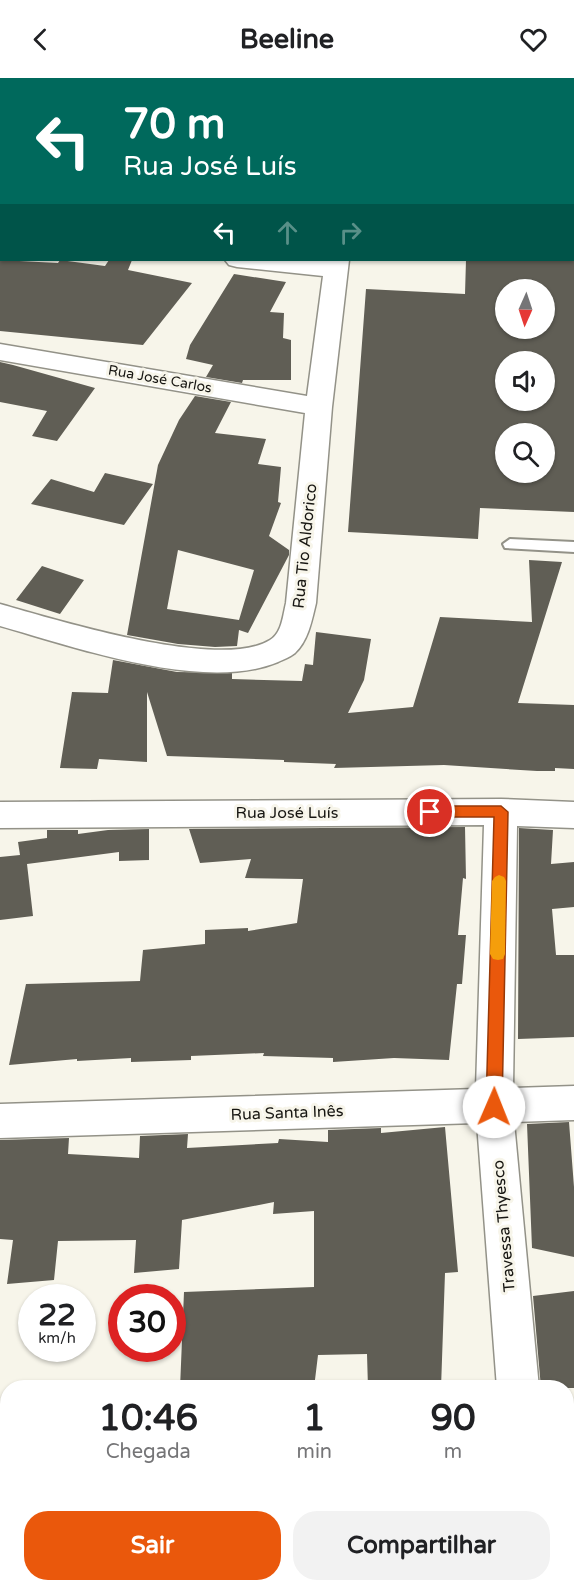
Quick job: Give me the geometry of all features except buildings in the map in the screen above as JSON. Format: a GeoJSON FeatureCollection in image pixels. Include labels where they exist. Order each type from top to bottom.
{"type":"FeatureCollection","features":[{"type":"Feature","properties":{"kind":"street"},"geometry":{"type":"LineString","coordinates":[[257,261],[336,265]]}},
{"type":"Feature","properties":{"kind":"street","name":"Rua Tio Aldorico"},"geometry":{"type":"LineString","coordinates":[[0,615],[112,645],[195,660],[254,659],[271,655],[284,646],[295,629],[301,603],[319,407],[336,265]]}},
{"type":"Feature","properties":{"kind":"street","name":"Rua José Carlos"},"geometry":{"type":"LineString","coordinates":[[0,352],[319,407]]}},
{"type":"Feature","properties":{"kind":"street","name":"Rua José Luís"},"geometry":{"type":"LineString","coordinates":[[0,814],[501,812],[574,814]]}},
{"type":"Feature","properties":{"kind":"street","name":"Travessa Thyesco"},"geometry":{"type":"LineString","coordinates":[[501,812],[494,1107],[517,1380]]}},
{"type":"Feature","properties":{"kind":"street","name":"Rua Santa Inês"},"geometry":{"type":"LineString","coordinates":[[0,1121],[494,1107],[574,1102]]}},
{"type":"Feature","properties":{"kind":"lane"},"geometry":{"type":"LineString","coordinates":[[510,544],[574,547]]}},
{"type":"Feature","properties":{"kind":"slow traffic"},"geometry":{"type":"LineString","coordinates":[[498,954],[499,881]]}},
{"type":"Feature","properties":{"kind":"route"},"geometry":{"type":"LineString","coordinates":[[430,812],[501,812],[494,1107]]}}]}
